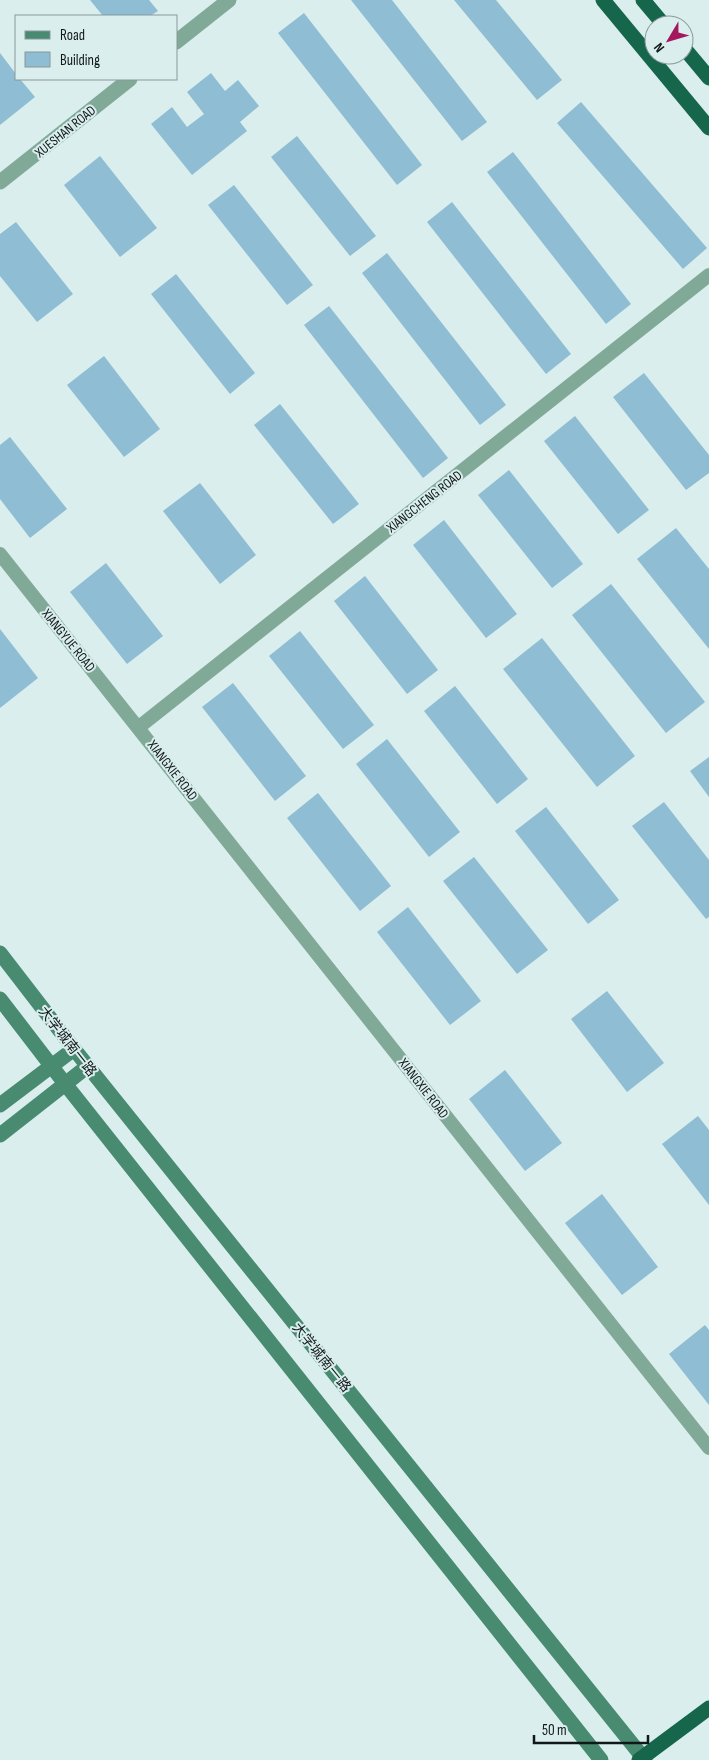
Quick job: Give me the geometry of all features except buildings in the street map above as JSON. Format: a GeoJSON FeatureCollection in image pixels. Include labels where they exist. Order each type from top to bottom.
{"type":"FeatureCollection","features":[{"type":"Feature","properties":{"kind":"highway"},"geometry":{"type":"LineString","coordinates":[[603,0],[709,128]]}},
{"type":"Feature","properties":{"kind":"highway"},"geometry":{"type":"LineString","coordinates":[[643,0],[656,15]]}},
{"type":"Feature","properties":{"kind":"highway"},"geometry":{"type":"LineString","coordinates":[[694,59],[708,75]]}},
{"type":"Feature","properties":{"kind":"highway"},"geometry":{"type":"LineString","coordinates":[[642,1759],[709,1708]]}},
{"type":"Feature","properties":{"kind":"main road","name":"大学城南一路"},"geometry":{"type":"LineString","coordinates":[[0,953],[74,1049],[642,1759]]}},
{"type":"Feature","properties":{"kind":"main road","name":"大学城南一路"},"geometry":{"type":"LineString","coordinates":[[0,998],[51,1066],[601,1760]]}},
{"type":"Feature","properties":{"kind":"main road"},"geometry":{"type":"LineString","coordinates":[[0,1105],[74,1049]]}},
{"type":"Feature","properties":{"kind":"main road"},"geometry":{"type":"LineString","coordinates":[[0,1135],[88,1066]]}},
{"type":"Feature","properties":{"kind":"street"},"geometry":{"type":"LineString","coordinates":[[178,40],[229,0]]}},
{"type":"Feature","properties":{"kind":"street","name":"XUESHAN ROAD"},"geometry":{"type":"LineString","coordinates":[[0,182],[129,80]]}},
{"type":"Feature","properties":{"kind":"street","name":"XIANGCHENG ROAD"},"geometry":{"type":"LineString","coordinates":[[139,727],[709,275]]}},
{"type":"Feature","properties":{"kind":"street","name":"XIANGYUE ROAD"},"geometry":{"type":"LineString","coordinates":[[0,554],[139,727]]}},
{"type":"Feature","properties":{"kind":"street","name":"XIANGXIE ROAD"},"geometry":{"type":"LineString","coordinates":[[139,727],[709,1448]]}}]}
